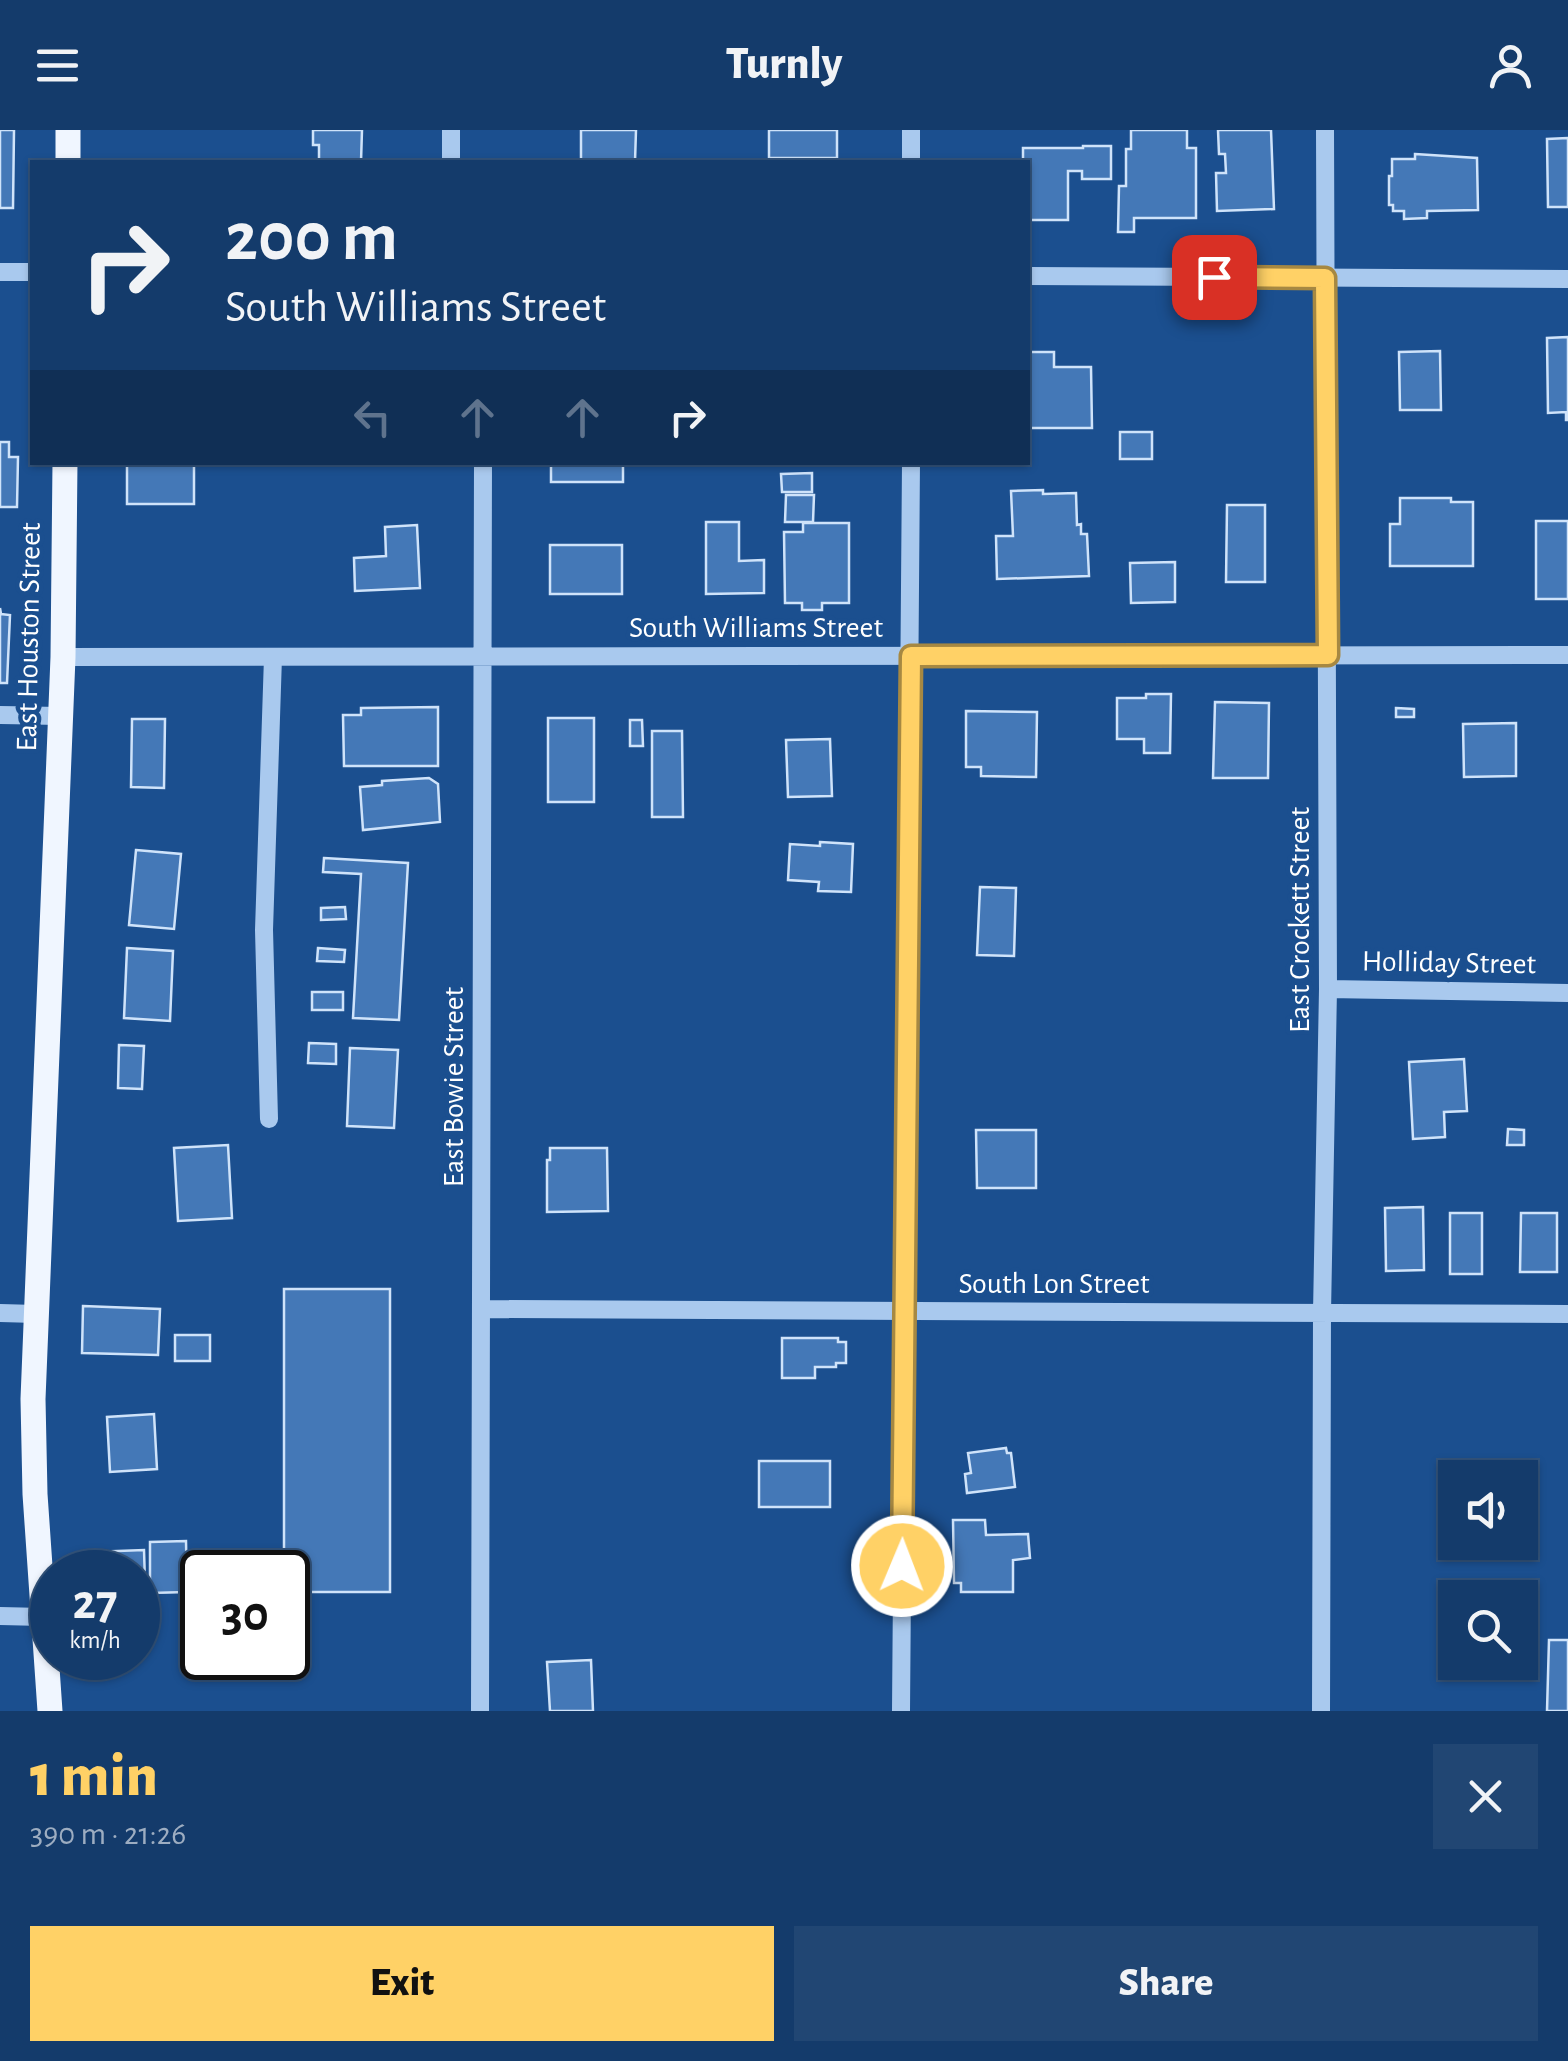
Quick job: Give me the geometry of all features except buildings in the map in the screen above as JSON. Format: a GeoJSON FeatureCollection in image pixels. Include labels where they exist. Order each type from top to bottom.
{"type":"FeatureCollection","features":[{"type":"Feature","properties":{"kind":"main road"},"geometry":{"type":"LineString","coordinates":[[68,130],[68,160]]}},
{"type":"Feature","properties":{"kind":"main road","name":"East Houston Street"},"geometry":{"type":"LineString","coordinates":[[39,1550],[33,1445],[36,1314],[62,716],[65,465]]}},
{"type":"Feature","properties":{"kind":"main road","name":"East Houston Street"},"geometry":{"type":"LineString","coordinates":[[48,1680],[50,1711]]}},
{"type":"Feature","properties":{"kind":"street"},"geometry":{"type":"LineString","coordinates":[[451,130],[452,160]]}},
{"type":"Feature","properties":{"kind":"street"},"geometry":{"type":"LineString","coordinates":[[911,130],[911,160]]}},
{"type":"Feature","properties":{"kind":"street","name":"East Crockett Street"},"geometry":{"type":"LineString","coordinates":[[1321,1711],[1328,989],[1325,130]]}},
{"type":"Feature","properties":{"kind":"street"},"geometry":{"type":"LineString","coordinates":[[0,272],[30,272]]}},
{"type":"Feature","properties":{"kind":"street"},"geometry":{"type":"LineString","coordinates":[[1030,276],[1568,279]]}},
{"type":"Feature","properties":{"kind":"street","name":"East Bowie Street"},"geometry":{"type":"LineString","coordinates":[[480,1711],[483,465]]}},
{"type":"Feature","properties":{"kind":"street"},"geometry":{"type":"LineString","coordinates":[[901,1711],[911,465]]}},
{"type":"Feature","properties":{"kind":"street","name":"South Williams Street"},"geometry":{"type":"LineString","coordinates":[[64,657],[1568,654]]}},
{"type":"Feature","properties":{"kind":"street"},"geometry":{"type":"LineString","coordinates":[[268,1120],[264,930],[273,657]]}},
{"type":"Feature","properties":{"kind":"street"},"geometry":{"type":"LineString","coordinates":[[0,715],[62,716]]}},
{"type":"Feature","properties":{"kind":"street","name":"Holliday Street"},"geometry":{"type":"LineString","coordinates":[[1328,989],[1568,992]]}},
{"type":"Feature","properties":{"kind":"street","name":"South Lon Street"},"geometry":{"type":"LineString","coordinates":[[481,1308],[1568,1314]]}},
{"type":"Feature","properties":{"kind":"street"},"geometry":{"type":"LineString","coordinates":[[0,1313],[36,1314]]}},
{"type":"Feature","properties":{"kind":"street"},"geometry":{"type":"LineString","coordinates":[[0,1616],[30,1617]]}},
{"type":"Feature","properties":{"kind":"route"},"geometry":{"type":"LineString","coordinates":[[902,1566],[911,656],[1328,655],[1325,278],[1214,277]]}}]}
